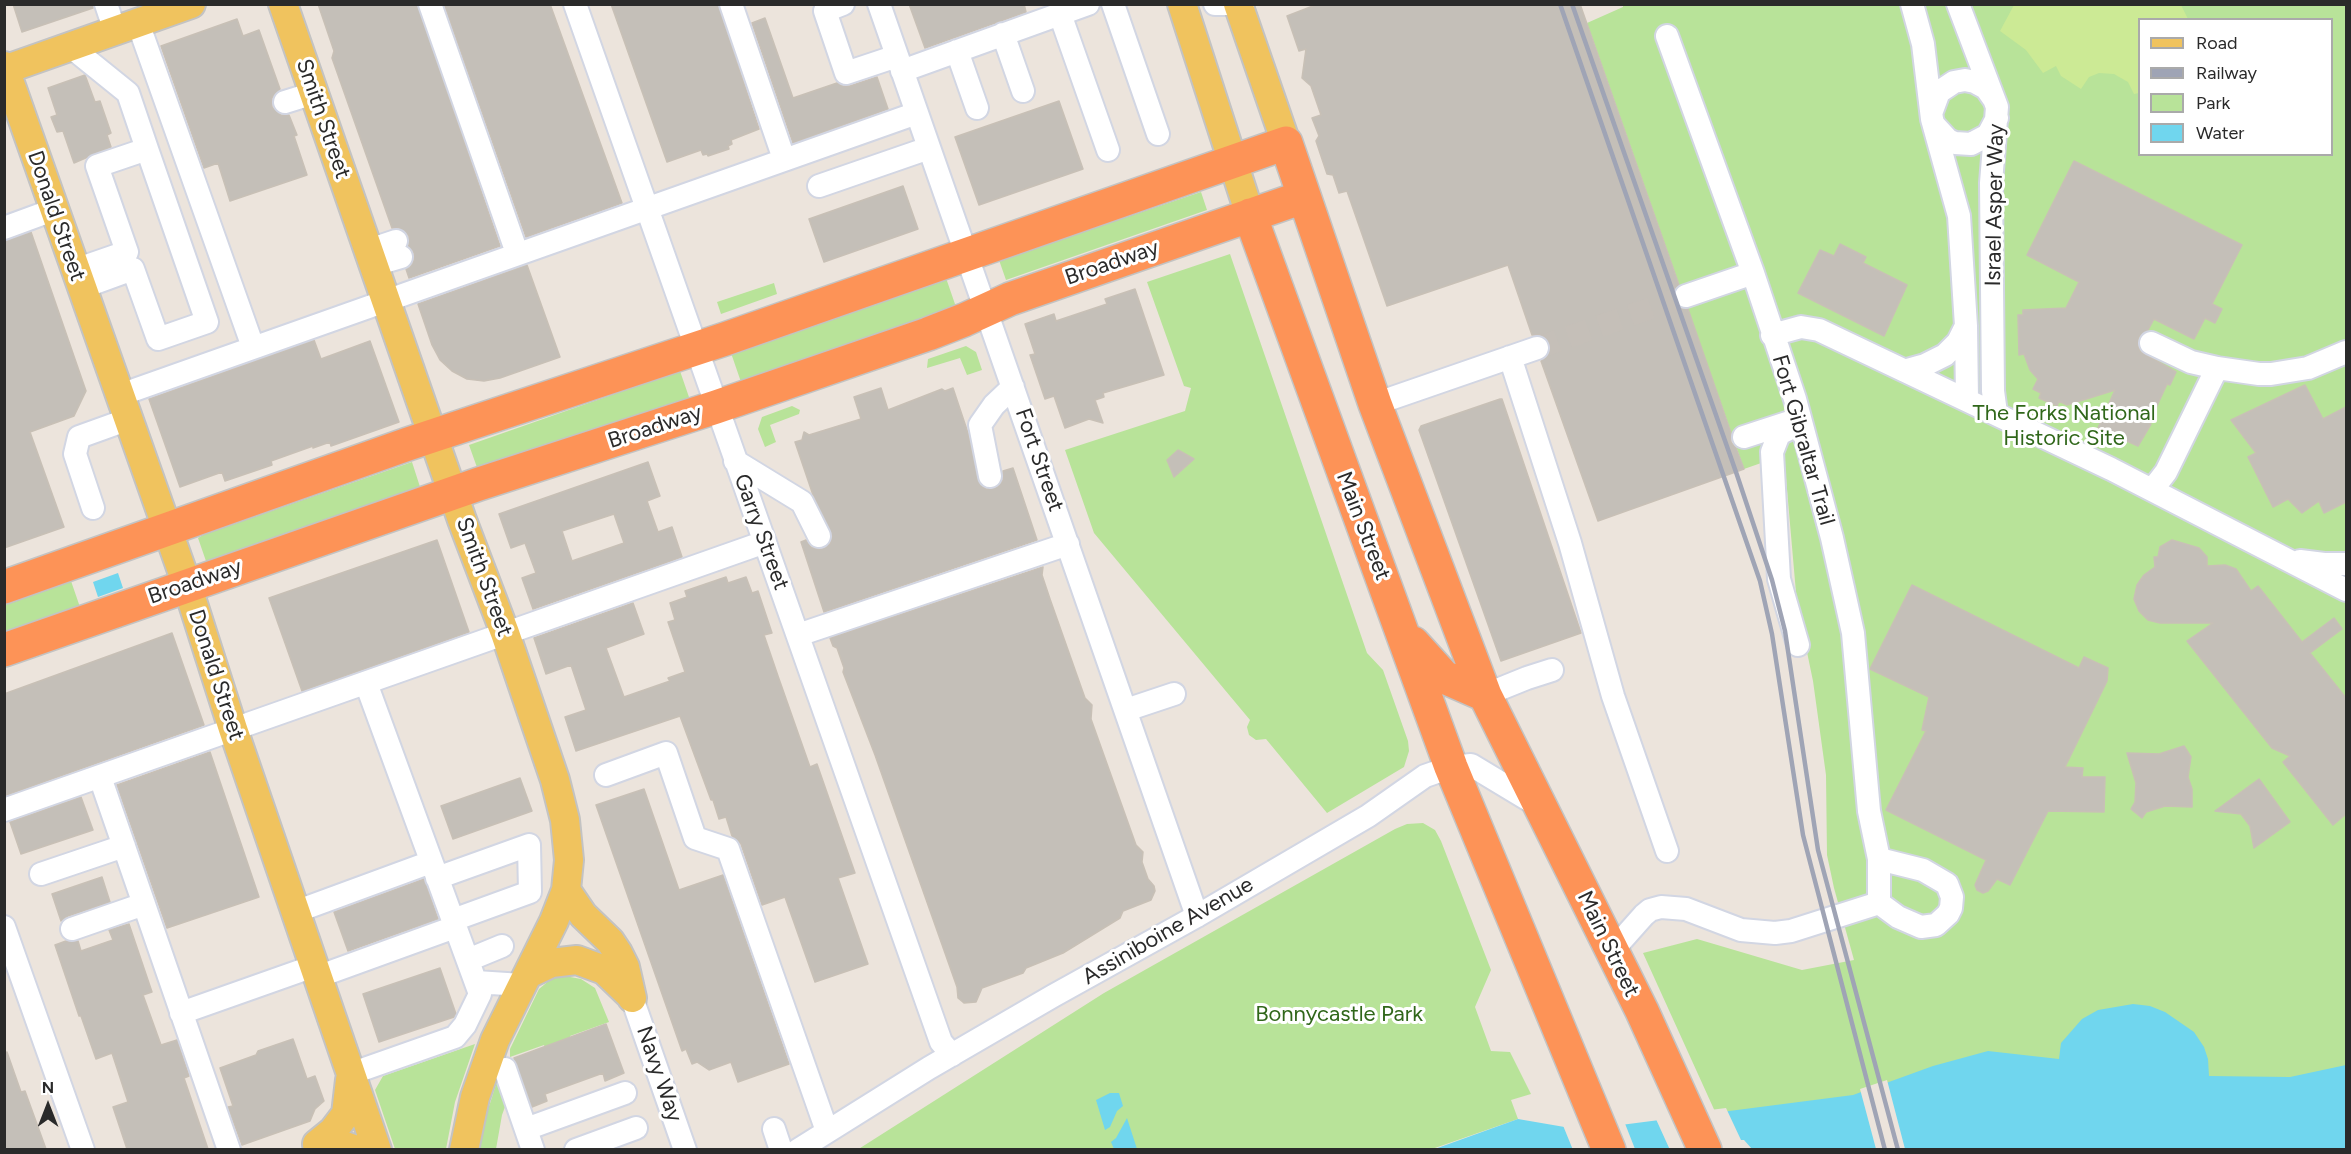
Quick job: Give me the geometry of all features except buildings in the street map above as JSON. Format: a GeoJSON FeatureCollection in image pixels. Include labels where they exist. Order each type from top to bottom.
{"type":"FeatureCollection","features":[{"type":"Feature","properties":{"kind":"highway"},"geometry":{"type":"LineString","coordinates":[[4,587],[433,435],[696,349],[967,256],[1286,142]]}},
{"type":"Feature","properties":{"kind":"highway","name":"Main Street"},"geometry":{"type":"LineString","coordinates":[[1286,142],[1375,404],[1485,695],[1642,1011],[1705,1149]]}},
{"type":"Feature","properties":{"kind":"highway","name":"Broadway"},"geometry":{"type":"LineString","coordinates":[[4,650],[453,493],[716,407],[928,334],[1010,299],[1303,197]]}},
{"type":"Feature","properties":{"kind":"highway","name":"Main Street"},"geometry":{"type":"LineString","coordinates":[[1250,215],[1451,767],[1609,1149]]}},
{"type":"Feature","properties":{"kind":"highway"},"geometry":{"type":"LineString","coordinates":[[1401,628],[1444,677],[1485,695]]}},
{"type":"Feature","properties":{"kind":"main road"},"geometry":{"type":"LineString","coordinates":[[5,69],[191,4]]}},
{"type":"Feature","properties":{"kind":"main road","name":"Smith Street"},"geometry":{"type":"LineString","coordinates":[[284,4],[453,493],[505,633],[552,772],[565,820],[569,860],[566,890],[495,1040],[475,1097],[464,1149]]}},
{"type":"Feature","properties":{"kind":"main road","name":"Main Street"},"geometry":{"type":"LineString","coordinates":[[1182,4],[1250,215]]}},
{"type":"Feature","properties":{"kind":"main road","name":"Main Street"},"geometry":{"type":"LineString","coordinates":[[1234,5],[1286,142]]}},
{"type":"Feature","properties":{"kind":"main road","name":"Donald Street"},"geometry":{"type":"LineString","coordinates":[[5,69],[187,585],[233,729],[377,1149]]}},
{"type":"Feature","properties":{"kind":"main road"},"geometry":{"type":"LineString","coordinates":[[566,890],[583,915],[610,941],[618,953],[625,967],[632,998]]}},
{"type":"Feature","properties":{"kind":"main road"},"geometry":{"type":"LineString","coordinates":[[525,979],[551,963],[577,960],[604,970],[632,998]]}},
{"type":"Feature","properties":{"kind":"main road"},"geometry":{"type":"LineString","coordinates":[[308,1147],[333,1131],[346,1114],[350,1074]]}},
{"type":"Feature","properties":{"kind":"main road"},"geometry":{"type":"LineString","coordinates":[[308,1147],[342,1145],[356,1149]]}},
{"type":"Feature","properties":{"kind":"street"},"geometry":{"type":"LineString","coordinates":[[106,4],[127,27],[253,347]]}},
{"type":"Feature","properties":{"kind":"street"},"geometry":{"type":"LineString","coordinates":[[430,4],[517,254]]}},
{"type":"Feature","properties":{"kind":"street","name":"Garry Street"},"geometry":{"type":"LineString","coordinates":[[575,4],[940,1042],[952,1055]]}},
{"type":"Feature","properties":{"kind":"street"},"geometry":{"type":"LineString","coordinates":[[731,4],[784,159]]}},
{"type":"Feature","properties":{"kind":"street"},"geometry":{"type":"LineString","coordinates":[[843,4],[825,11],[846,73],[957,51],[1003,34],[1035,14],[1060,14],[1088,4]]}},
{"type":"Feature","properties":{"kind":"street","name":"Fort Street"},"geometry":{"type":"LineString","coordinates":[[879,4],[1197,916]]}},
{"type":"Feature","properties":{"kind":"street"},"geometry":{"type":"LineString","coordinates":[[1113,4],[1158,134]]}},
{"type":"Feature","properties":{"kind":"street","name":"Israel Asper Way"},"geometry":{"type":"LineString","coordinates":[[1912,4],[1923,44],[1934,118],[1959,216],[1966,326],[1967,399]]}},
{"type":"Feature","properties":{"kind":"street","name":"Israel Asper Way"},"geometry":{"type":"LineString","coordinates":[[1958,4],[1995,108],[1991,183],[1993,384],[1996,413]]}},
{"type":"Feature","properties":{"kind":"street"},"geometry":{"type":"LineString","coordinates":[[1060,14],[1108,150]]}},
{"type":"Feature","properties":{"kind":"street"},"geometry":{"type":"LineString","coordinates":[[1003,34],[1023,91]]}},
{"type":"Feature","properties":{"kind":"street","name":"Fort Gibraltar Trail"},"geometry":{"type":"LineString","coordinates":[[1667,36],[1753,273],[1801,421],[1832,538],[1853,633],[1869,811],[1879,859],[1879,903]]}},
{"type":"Feature","properties":{"kind":"street"},"geometry":{"type":"LineString","coordinates":[[71,47],[128,93],[207,322],[158,339],[133,269],[78,279]]}},
{"type":"Feature","properties":{"kind":"street"},"geometry":{"type":"LineString","coordinates":[[957,51],[977,108]]}},
{"type":"Feature","properties":{"kind":"street"},"geometry":{"type":"LineString","coordinates":[[1965,80],[1986,88],[1995,108],[1988,135],[1971,144],[1955,144],[1948,140],[1934,118],[1939,92],[1954,82],[1965,80]]}},
{"type":"Feature","properties":{"kind":"street"},"geometry":{"type":"LineString","coordinates":[[287,108],[316,98]]}},
{"type":"Feature","properties":{"kind":"street"},"geometry":{"type":"LineString","coordinates":[[93,508],[75,454],[78,437],[124,407],[253,347],[917,113]]}},
{"type":"Feature","properties":{"kind":"street"},"geometry":{"type":"LineString","coordinates":[[819,186],[929,148]]}},
{"type":"Feature","properties":{"kind":"street"},"geometry":{"type":"LineString","coordinates":[[78,279],[127,252],[98,166],[147,149]]}},
{"type":"Feature","properties":{"kind":"street"},"geometry":{"type":"LineString","coordinates":[[4,228],[53,210]]}},
{"type":"Feature","properties":{"kind":"street"},"geometry":{"type":"LineString","coordinates":[[371,258],[399,249]]}},
{"type":"Feature","properties":{"kind":"street"},"geometry":{"type":"LineString","coordinates":[[1686,296],[1753,273]]}},
{"type":"Feature","properties":{"kind":"street"},"geometry":{"type":"LineString","coordinates":[[1907,370],[1926,365],[1945,355],[1958,342],[1966,326]]}},
{"type":"Feature","properties":{"kind":"street"},"geometry":{"type":"LineString","coordinates":[[1772,335],[1801,327],[1812,327],[1996,413],[2346,590]]}},
{"type":"Feature","properties":{"kind":"street"},"geometry":{"type":"LineString","coordinates":[[2151,343],[2191,362],[2217,368],[2271,374],[2308,368],[2346,352]]}},
{"type":"Feature","properties":{"kind":"street"},"geometry":{"type":"LineString","coordinates":[[1375,404],[1537,348]]}},
{"type":"Feature","properties":{"kind":"street"},"geometry":{"type":"LineString","coordinates":[[1510,357],[1570,543],[1612,696],[1667,851]]}},
{"type":"Feature","properties":{"kind":"street"},"geometry":{"type":"LineString","coordinates":[[2152,490],[2166,472],[2217,368]]}},
{"type":"Feature","properties":{"kind":"street"},"geometry":{"type":"LineString","coordinates":[[990,476],[980,425],[994,405],[1013,387]]}},
{"type":"Feature","properties":{"kind":"street"},"geometry":{"type":"LineString","coordinates":[[1744,437],[1801,421]]}},
{"type":"Feature","properties":{"kind":"street"},"geometry":{"type":"LineString","coordinates":[[1798,645],[1779,579],[1772,452],[1779,434],[1801,421]]}},
{"type":"Feature","properties":{"kind":"street"},"geometry":{"type":"LineString","coordinates":[[735,461],[802,502],[819,536]]}},
{"type":"Feature","properties":{"kind":"street"},"geometry":{"type":"LineString","coordinates":[[4,810],[287,710],[334,700],[366,683],[765,542]]}},
{"type":"Feature","properties":{"kind":"street"},"geometry":{"type":"LineString","coordinates":[[798,635],[982,583],[1068,544]]}},
{"type":"Feature","properties":{"kind":"street"},"geometry":{"type":"LineString","coordinates":[[2281,558],[2324,564],[2346,564]]}},
{"type":"Feature","properties":{"kind":"street"},"geometry":{"type":"LineString","coordinates":[[1485,695],[1552,670]]}},
{"type":"Feature","properties":{"kind":"street"},"geometry":{"type":"LineString","coordinates":[[350,1074],[455,1037],[465,1025],[480,994],[366,683]]}},
{"type":"Feature","properties":{"kind":"street"},"geometry":{"type":"LineString","coordinates":[[1126,710],[1174,694]]}},
{"type":"Feature","properties":{"kind":"street"},"geometry":{"type":"LineString","coordinates":[[606,775],[666,753],[695,838],[728,849],[808,1100],[827,1131]]}},
{"type":"Feature","properties":{"kind":"street","name":"Assiniboine Avenue"},"geometry":{"type":"LineString","coordinates":[[798,1149],[952,1055],[1368,816],[1425,776],[1451,767],[1472,765],[1541,807]]}},
{"type":"Feature","properties":{"kind":"street"},"geometry":{"type":"LineString","coordinates":[[100,777],[229,1149]]}},
{"type":"Feature","properties":{"kind":"street"},"geometry":{"type":"LineString","coordinates":[[181,1013],[454,924],[530,892],[529,844],[295,912]]}},
{"type":"Feature","properties":{"kind":"street"},"geometry":{"type":"LineString","coordinates":[[41,874],[124,846]]}},
{"type":"Feature","properties":{"kind":"street"},"geometry":{"type":"LineString","coordinates":[[1612,951],[1650,910],[1661,908],[1686,909],[1741,930],[1775,933],[1879,903],[1911,924],[1929,927],[1936,925],[1948,914],[1952,897],[1947,884],[1923,870],[1879,859]]}},
{"type":"Feature","properties":{"kind":"street"},"geometry":{"type":"LineString","coordinates":[[72,929],[144,904]]}},
{"type":"Feature","properties":{"kind":"street"},"geometry":{"type":"LineString","coordinates":[[4,927],[83,1149]]}},
{"type":"Feature","properties":{"kind":"street"},"geometry":{"type":"LineString","coordinates":[[468,960],[502,946]]}},
{"type":"Feature","properties":{"kind":"street"},"geometry":{"type":"LineString","coordinates":[[476,982],[525,979]]}},
{"type":"Feature","properties":{"kind":"street","name":"Navy Way"},"geometry":{"type":"LineString","coordinates":[[632,998],[685,1149]]}},
{"type":"Feature","properties":{"kind":"street"},"geometry":{"type":"LineString","coordinates":[[505,1069],[529,1139],[625,1093]]}},
{"type":"Feature","properties":{"kind":"street"},"geometry":{"type":"LineString","coordinates":[[576,1149],[636,1128]]}},
{"type":"Feature","properties":{"kind":"green space","name":"The Forks National Historic Site"},"geometry":{"type":"Polygon","coordinates":[[[1623,4],[2346,5],[2346,1149],[1732,1149],[1643,953],[1697,939],[1802,970],[1854,960],[1827,855],[1826,775],[1813,681],[1797,604],[1784,455],[1744,469],[1587,23],[1623,7],[1623,4]]]}},
{"type":"Feature","properties":{"kind":"green space"},"geometry":{"type":"Polygon","coordinates":[[[2014,5],[2181,5],[2188,18],[2138,18],[2138,93],[2134,94],[2128,82],[2114,74],[2099,73],[2089,77],[2081,89],[2061,76],[2056,66],[2043,73],[2026,50],[2000,31],[2014,5]]]}},
{"type":"Feature","properties":{"kind":"green space"},"geometry":{"type":"Polygon","coordinates":[[[1201,192],[1207,210],[1006,280],[999,260],[1201,192]]]}},
{"type":"Feature","properties":{"kind":"green space"},"geometry":{"type":"Polygon","coordinates":[[[1230,254],[1367,653],[1383,670],[1408,741],[1409,751],[1404,767],[1327,813],[1266,739],[1256,740],[1249,735],[1247,727],[1250,720],[1094,533],[1065,450],[1185,411],[1191,388],[1184,386],[1147,282],[1230,254]]]}},
{"type":"Feature","properties":{"kind":"green space"},"geometry":{"type":"Polygon","coordinates":[[[946,278],[956,307],[741,382],[731,353],[946,278]]]}},
{"type":"Feature","properties":{"kind":"green space"},"geometry":{"type":"Polygon","coordinates":[[[774,283],[777,294],[721,314],[717,302],[774,283]]]}},
{"type":"Feature","properties":{"kind":"green space"},"geometry":{"type":"Polygon","coordinates":[[[966,346],[976,352],[982,370],[967,375],[960,358],[927,368],[928,359],[966,346]]]}},
{"type":"Feature","properties":{"kind":"green space"},"geometry":{"type":"Polygon","coordinates":[[[680,371],[690,400],[479,473],[469,445],[680,371]]]}},
{"type":"Feature","properties":{"kind":"green space"},"geometry":{"type":"Polygon","coordinates":[[[792,406],[800,410],[799,414],[770,425],[776,442],[765,447],[758,429],[762,417],[792,406]]]}},
{"type":"Feature","properties":{"kind":"green space"},"geometry":{"type":"Polygon","coordinates":[[[412,462],[421,490],[207,564],[198,538],[205,534],[412,462]]]}},
{"type":"Feature","properties":{"kind":"green space"},"geometry":{"type":"Polygon","coordinates":[[[71,581],[81,610],[5,636],[4,605],[71,581]]]}},
{"type":"Feature","properties":{"kind":"green space","name":"Bonnycastle Park"},"geometry":{"type":"Polygon","coordinates":[[[1423,823],[1435,830],[1441,841],[1491,970],[1475,1007],[1491,1051],[1510,1052],[1531,1094],[1511,1100],[1518,1119],[1432,1149],[857,1150],[1104,993],[1395,829],[1407,824],[1423,823]]]}},
{"type":"Feature","properties":{"kind":"green space"},"geometry":{"type":"Polygon","coordinates":[[[565,976],[581,979],[595,988],[609,1022],[570,1036],[573,1046],[548,1055],[544,1045],[510,1057],[510,1049],[539,989],[551,979],[565,976]]]}},
{"type":"Feature","properties":{"kind":"green space"},"geometry":{"type":"Polygon","coordinates":[[[475,1044],[455,1102],[446,1149],[395,1149],[375,1090],[383,1076],[475,1044]]]}},
{"type":"Feature","properties":{"kind":"green space"},"geometry":{"type":"Polygon","coordinates":[[[500,1072],[509,1096],[502,1115],[496,1149],[479,1150],[484,1122],[500,1072]]]}},
{"type":"Feature","properties":{"kind":"water"},"geometry":{"type":"Polygon","coordinates":[[[118,573],[123,588],[98,597],[93,582],[118,573]]]}},
{"type":"Feature","properties":{"kind":"water"},"geometry":{"type":"Polygon","coordinates":[[[2133,1004],[2150,1006],[2165,1012],[2194,1032],[2204,1047],[2208,1059],[2209,1076],[2290,1077],[2346,1065],[2346,1149],[1432,1150],[1518,1119],[1582,1130],[1853,1095],[1933,1066],[1988,1051],[2059,1059],[2061,1043],[2082,1019],[2098,1010],[2133,1004]]]}},
{"type":"Feature","properties":{"kind":"water"},"geometry":{"type":"Polygon","coordinates":[[[1110,1093],[1119,1093],[1123,1106],[1117,1111],[1110,1127],[1105,1130],[1096,1100],[1110,1093]]]}},
{"type":"Feature","properties":{"kind":"water"},"geometry":{"type":"Polygon","coordinates":[[[1127,1118],[1137,1149],[1114,1149],[1111,1142],[1116,1138],[1127,1118]]]}},
{"type":"Feature","properties":{"kind":"pier"},"geometry":{"type":"Polygon","coordinates":[[[1887,1080],[1905,1149],[1876,1149],[1860,1089],[1887,1080]]]}},
{"type":"Feature","properties":{"kind":"pier"},"geometry":{"type":"Polygon","coordinates":[[[1726,1108],[1741,1140],[1744,1140],[1752,1149],[1670,1150],[1655,1117],[1726,1108]]]}},
{"type":"Feature","properties":{"kind":"pier"},"geometry":{"type":"Polygon","coordinates":[[[1624,1121],[1635,1149],[1573,1150],[1562,1123],[1582,1127],[1624,1121]]]}},
{"type":"Feature","properties":{"kind":"tunnel"},"geometry":{"type":"LineString","coordinates":[[1537,348],[1686,296]]}},
{"type":"Feature","properties":{"kind":"railway"},"geometry":{"type":"LineString","coordinates":[[1560,4],[1760,581],[1772,634],[1803,835],[1885,1150]]}},
{"type":"Feature","properties":{"kind":"railway"},"geometry":{"type":"LineString","coordinates":[[1572,4],[1772,580],[1785,631],[1818,850],[1898,1150]]}}]}
